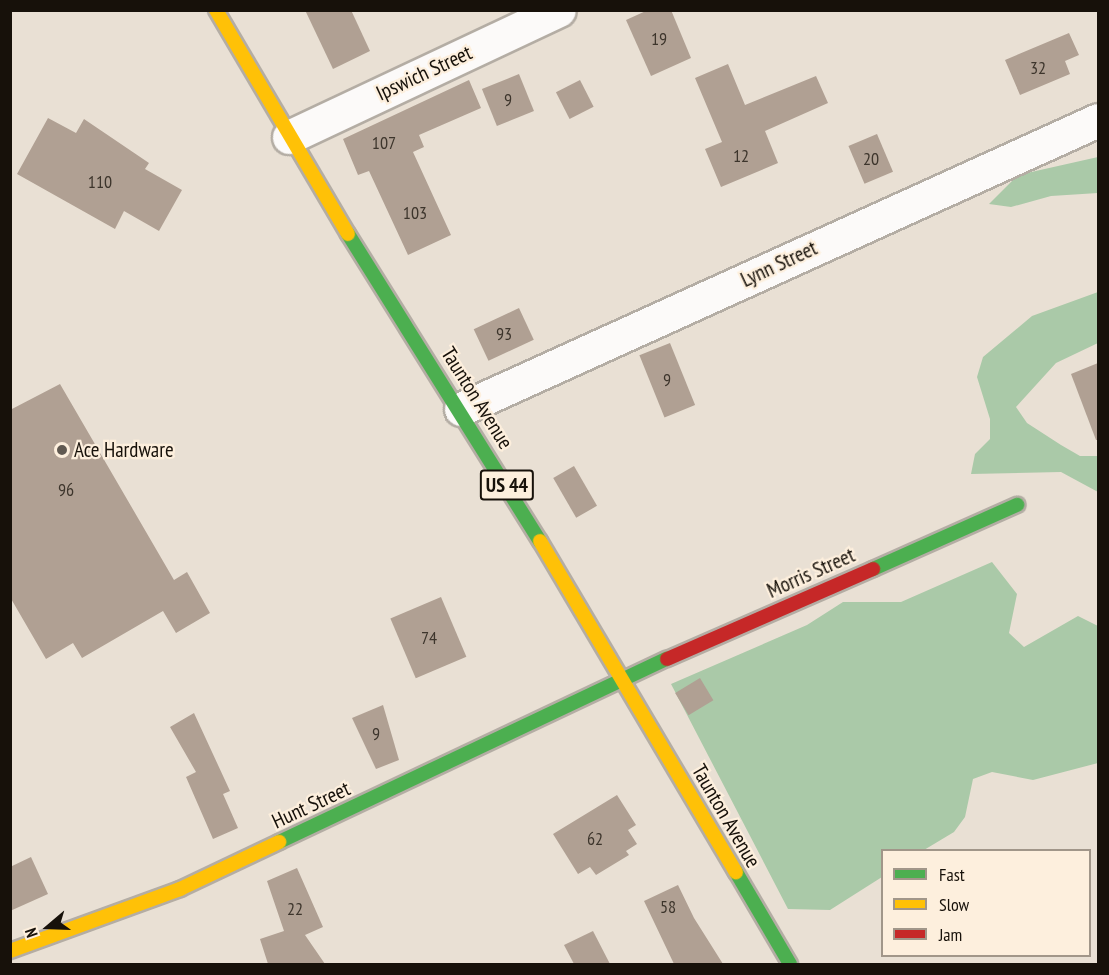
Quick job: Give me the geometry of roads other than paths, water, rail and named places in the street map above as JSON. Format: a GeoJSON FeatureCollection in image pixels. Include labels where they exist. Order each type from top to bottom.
{"type":"FeatureCollection","features":[{"type":"Feature","properties":{"kind":"main road","name":"Taunton Avenue"},"geometry":{"type":"LineString","coordinates":[[216,10],[290,137],[461,409],[622,679],[784,963]]}},
{"type":"Feature","properties":{"kind":"main road","name":"Morris Street"},"geometry":{"type":"LineString","coordinates":[[622,679],[1017,505]]}},
{"type":"Feature","properties":{"kind":"main road","name":"Hunt Street"},"geometry":{"type":"LineString","coordinates":[[10,951],[180,889],[622,679]]}},
{"type":"Feature","properties":{"kind":"street","name":"Ipswich Street"},"geometry":{"type":"LineString","coordinates":[[290,137],[559,10]]}},
{"type":"Feature","properties":{"kind":"street","name":"Lynn Street"},"geometry":{"type":"LineString","coordinates":[[461,409],[1098,120]]}},
{"type":"Feature","properties":{"kind":"place","name":"Ace Hardware"},"geometry":{"type":"Point","coordinates":[62,450]}}]}
